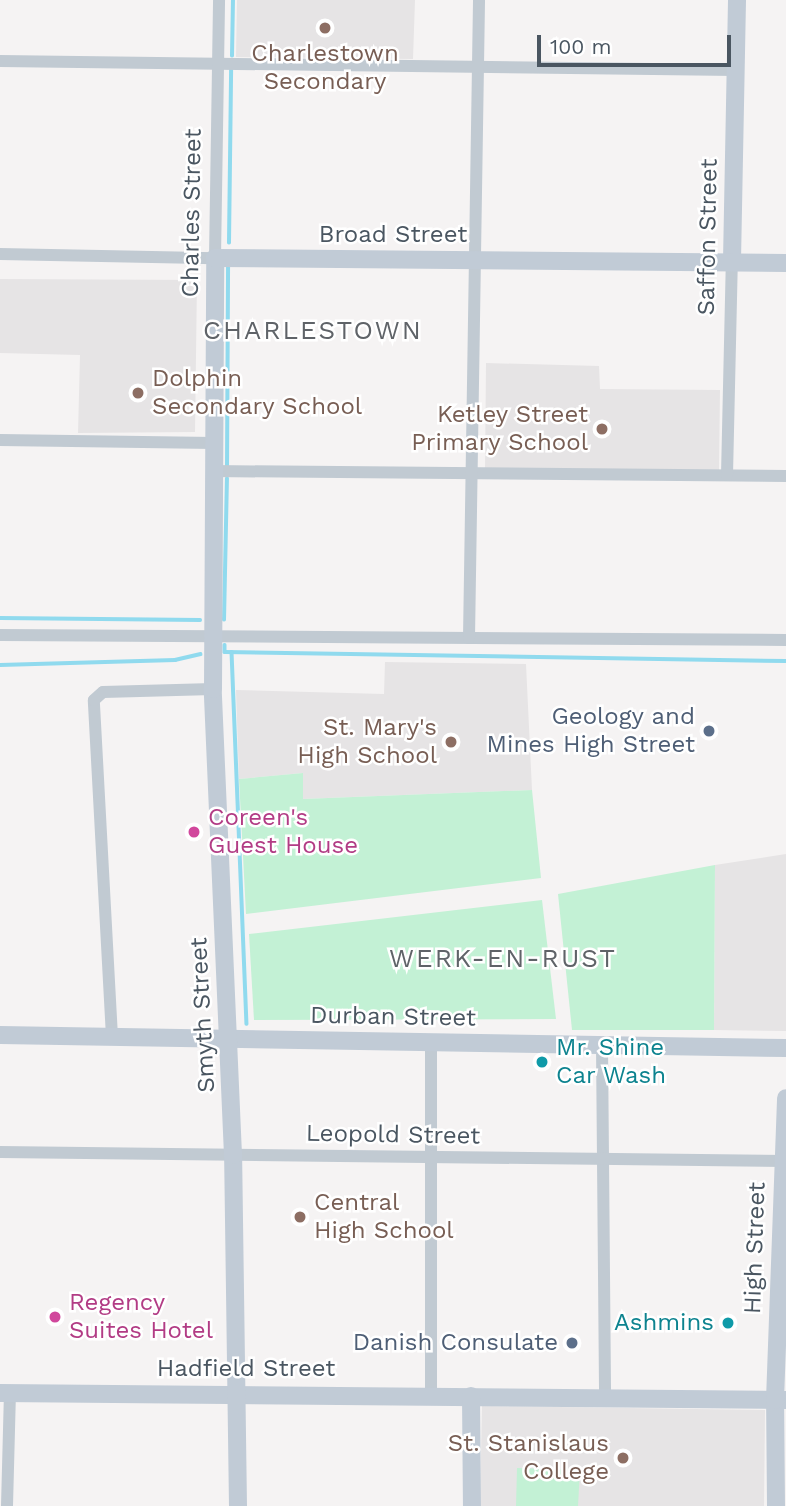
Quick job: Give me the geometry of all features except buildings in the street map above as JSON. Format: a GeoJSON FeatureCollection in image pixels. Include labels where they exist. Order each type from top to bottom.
{"type":"FeatureCollection","features":[{"type":"Feature","properties":{"kind":"main road","name":"Saffon Street"},"geometry":{"type":"LineString","coordinates":[[732,261],[737,0]]}},
{"type":"Feature","properties":{"kind":"main road","name":"Broad Street"},"geometry":{"type":"LineString","coordinates":[[215,258],[786,263]]}},
{"type":"Feature","properties":{"kind":"main road","name":"Charles Street"},"geometry":{"type":"LineString","coordinates":[[212,636],[215,258]]}},
{"type":"Feature","properties":{"kind":"main road","name":"Smyth Street"},"geometry":{"type":"LineString","coordinates":[[212,636],[230,1038],[239,1392],[237,1506]]}},
{"type":"Feature","properties":{"kind":"main road","name":"Durban Street"},"geometry":{"type":"LineString","coordinates":[[0,1035],[786,1048]]}},
{"type":"Feature","properties":{"kind":"main road","name":"High Street"},"geometry":{"type":"LineString","coordinates":[[776,1506],[786,1098]]}},
{"type":"Feature","properties":{"kind":"main road","name":"Hadfield Street"},"geometry":{"type":"LineString","coordinates":[[5,1393],[239,1392],[780,1400]]}},
{"type":"Feature","properties":{"kind":"main road"},"geometry":{"type":"LineString","coordinates":[[471,1396],[472,1506]]}},
{"type":"Feature","properties":{"kind":"street","name":"Charles Street"},"geometry":{"type":"LineString","coordinates":[[215,258],[219,0]]}},
{"type":"Feature","properties":{"kind":"street"},"geometry":{"type":"LineString","coordinates":[[470,638],[479,0]]}},
{"type":"Feature","properties":{"kind":"street"},"geometry":{"type":"LineString","coordinates":[[0,61],[736,70]]}},
{"type":"Feature","properties":{"kind":"street","name":"Broad Street"},"geometry":{"type":"LineString","coordinates":[[0,254],[215,258]]}},
{"type":"Feature","properties":{"kind":"street","name":"Saffon Street"},"geometry":{"type":"LineString","coordinates":[[727,475],[732,261]]}},
{"type":"Feature","properties":{"kind":"street"},"geometry":{"type":"LineString","coordinates":[[0,440],[214,443]]}},
{"type":"Feature","properties":{"kind":"street"},"geometry":{"type":"LineString","coordinates":[[214,471],[786,476]]}},
{"type":"Feature","properties":{"kind":"street"},"geometry":{"type":"LineString","coordinates":[[0,635],[786,640]]}},
{"type":"Feature","properties":{"kind":"street"},"geometry":{"type":"LineString","coordinates":[[112,1037],[94,704],[99,694],[213,689]]}},
{"type":"Feature","properties":{"kind":"street"},"geometry":{"type":"LineString","coordinates":[[431,1042],[434,1157],[431,1395]]}},
{"type":"Feature","properties":{"kind":"street"},"geometry":{"type":"LineString","coordinates":[[602,1045],[605,1399]]}},
{"type":"Feature","properties":{"kind":"street","name":"Leopold Street"},"geometry":{"type":"LineString","coordinates":[[0,1152],[784,1161]]}},
{"type":"Feature","properties":{"kind":"street"},"geometry":{"type":"LineString","coordinates":[[5,1393],[7,1506]]}},
{"type":"Feature","properties":{"kind":"shaded area","name":"Charlestown Secondary"},"geometry":{"type":"Polygon","coordinates":[[[237,0],[415,0],[413,59],[236,57],[237,0]]]}},
{"type":"Feature","properties":{"kind":"shaded area","name":"Dolphin Secondary School"},"geometry":{"type":"Polygon","coordinates":[[[0,279],[197,280],[195,432],[78,433],[80,355],[0,353],[0,279]]]}},
{"type":"Feature","properties":{"kind":"shaded area","name":"Ketley Street Primary School"},"geometry":{"type":"Polygon","coordinates":[[[486,363],[599,366],[600,389],[720,390],[719,470],[485,469],[486,363]]]}},
{"type":"Feature","properties":{"kind":"shaded area","name":"St. Mary's High School"},"geometry":{"type":"Polygon","coordinates":[[[385,662],[526,664],[532,790],[302,799],[303,773],[239,779],[236,690],[384,694],[385,662]]]}},
{"type":"Feature","properties":{"kind":"shaded area"},"geometry":{"type":"Polygon","coordinates":[[[786,854],[786,1031],[714,1030],[715,865],[786,854]]]}},
{"type":"Feature","properties":{"kind":"shaded area","name":"St. Stanislaus College"},"geometry":{"type":"Polygon","coordinates":[[[482,1406],[765,1410],[764,1506],[480,1506],[482,1406]]]}},
{"type":"Feature","properties":{"kind":"green space"},"geometry":{"type":"Polygon","coordinates":[[[303,773],[303,799],[532,790],[541,878],[246,914],[239,779],[303,773]]]}},
{"type":"Feature","properties":{"kind":"green space"},"geometry":{"type":"Polygon","coordinates":[[[715,865],[714,1030],[572,1030],[558,894],[715,865]]]}},
{"type":"Feature","properties":{"kind":"green space"},"geometry":{"type":"Polygon","coordinates":[[[542,900],[556,1019],[254,1020],[249,934],[542,900]]]}},
{"type":"Feature","properties":{"kind":"green space"},"geometry":{"type":"Polygon","coordinates":[[[517,1468],[580,1470],[578,1506],[516,1506],[517,1468]]]}},
{"type":"Feature","properties":{"kind":"waterway"},"geometry":{"type":"LineString","coordinates":[[232,56],[233,0]]}},
{"type":"Feature","properties":{"kind":"waterway"},"geometry":{"type":"LineString","coordinates":[[229,243],[231,69]]}},
{"type":"Feature","properties":{"kind":"waterway"},"geometry":{"type":"LineString","coordinates":[[227,469],[228,265]]}},
{"type":"Feature","properties":{"kind":"waterway"},"geometry":{"type":"LineString","coordinates":[[224,620],[227,479]]}},
{"type":"Feature","properties":{"kind":"waterway"},"geometry":{"type":"LineString","coordinates":[[0,618],[200,620]]}},
{"type":"Feature","properties":{"kind":"waterway"},"geometry":{"type":"LineString","coordinates":[[225,645],[225,652],[786,661]]}},
{"type":"Feature","properties":{"kind":"waterway"},"geometry":{"type":"LineString","coordinates":[[232,652],[247,1024]]}},
{"type":"Feature","properties":{"kind":"waterway"},"geometry":{"type":"LineString","coordinates":[[0,665],[175,660],[200,654]]}},
{"type":"Feature","properties":{"kind":"place","name":"Charlestown Secondary"},"geometry":{"type":"Point","coordinates":[325,28]}},
{"type":"Feature","properties":{"kind":"place","name":"Dolphin Secondary School"},"geometry":{"type":"Point","coordinates":[138,393]}},
{"type":"Feature","properties":{"kind":"place","name":"Ketley Street Primary School"},"geometry":{"type":"Point","coordinates":[602,429]}},
{"type":"Feature","properties":{"kind":"place","name":"Geology and Mines High Street"},"geometry":{"type":"Point","coordinates":[709,731]}},
{"type":"Feature","properties":{"kind":"place","name":"St. Mary's High School"},"geometry":{"type":"Point","coordinates":[451,742]}},
{"type":"Feature","properties":{"kind":"place","name":"Coreen's Guest House"},"geometry":{"type":"Point","coordinates":[194,832]}},
{"type":"Feature","properties":{"kind":"place","name":"Mr. Shine Car Wash"},"geometry":{"type":"Point","coordinates":[542,1062]}},
{"type":"Feature","properties":{"kind":"place","name":"Central High School"},"geometry":{"type":"Point","coordinates":[300,1217]}},
{"type":"Feature","properties":{"kind":"place","name":"Regency Suites Hotel"},"geometry":{"type":"Point","coordinates":[55,1317]}},
{"type":"Feature","properties":{"kind":"place","name":"Ashmins"},"geometry":{"type":"Point","coordinates":[728,1323]}},
{"type":"Feature","properties":{"kind":"place","name":"Danish Consulate"},"geometry":{"type":"Point","coordinates":[572,1343]}},
{"type":"Feature","properties":{"kind":"place","name":"St. Stanislaus College"},"geometry":{"type":"Point","coordinates":[623,1458]}},
{"type":"Feature","properties":{"kind":"district","name":"CHARLESTOWN"},"geometry":{"type":"Point","coordinates":[313,331]}},
{"type":"Feature","properties":{"kind":"district","name":"WERK-EN-RUST"},"geometry":{"type":"Point","coordinates":[503,959]}}]}
